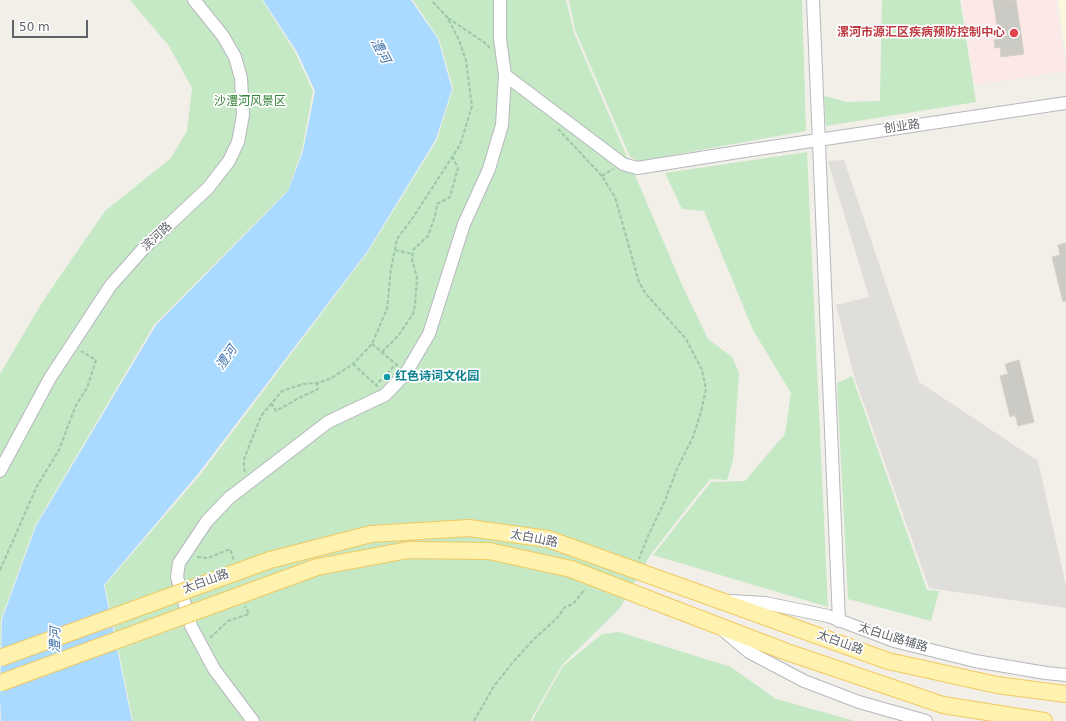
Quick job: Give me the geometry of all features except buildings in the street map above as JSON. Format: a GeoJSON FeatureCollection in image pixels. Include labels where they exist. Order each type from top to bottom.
{"type":"FeatureCollection","features":[{"type":"Feature","properties":{"kind":"main road","name":"太白山路"},"geometry":{"type":"LineString","coordinates":[[0,658],[270,560],[371,534],[469,528],[548,539],[888,661],[997,685],[1066,694]]}},
{"type":"Feature","properties":{"kind":"main road","name":"太白山路"},"geometry":{"type":"LineString","coordinates":[[0,683],[317,567],[408,550],[489,551],[571,569],[787,652],[943,706],[1044,721]]}},
{"type":"Feature","properties":{"kind":"street","name":"滨河路"},"geometry":{"type":"LineString","coordinates":[[0,471],[50,378],[111,285],[144,248],[208,188],[229,161],[238,142],[244,115],[241,78],[235,57],[223,36],[194,0]]}},
{"type":"Feature","properties":{"kind":"street"},"geometry":{"type":"LineString","coordinates":[[253,721],[214,669],[191,626],[178,577],[178,564],[207,521],[229,498],[328,422],[385,395],[406,373],[429,334],[464,224],[489,169],[502,124],[505,76],[500,40],[500,0]]}},
{"type":"Feature","properties":{"kind":"street"},"geometry":{"type":"LineString","coordinates":[[813,0],[839,620]]}},
{"type":"Feature","properties":{"kind":"street","name":"创业路"},"geometry":{"type":"LineString","coordinates":[[505,76],[623,164],[637,168],[1066,103]]}},
{"type":"Feature","properties":{"kind":"street","name":"太白山路辅路"},"geometry":{"type":"LineString","coordinates":[[721,601],[765,603],[828,616],[894,641],[975,662],[1046,674],[1066,674]]}},
{"type":"Feature","properties":{"kind":"street"},"geometry":{"type":"LineString","coordinates":[[715,624],[749,652],[804,682],[859,702],[926,721]]}},
{"type":"Feature","properties":{"kind":"path"},"geometry":{"type":"LineString","coordinates":[[431,0],[447,17],[485,43],[504,62]]}},
{"type":"Feature","properties":{"kind":"path"},"geometry":{"type":"LineString","coordinates":[[251,482],[244,469],[244,459],[261,416],[271,403],[282,391],[303,384],[317,384],[330,380],[353,364],[372,344],[387,309],[391,269],[397,239],[412,219],[460,144],[472,106],[466,61],[459,40],[447,17]]}},
{"type":"Feature","properties":{"kind":"path"},"geometry":{"type":"LineString","coordinates":[[556,128],[561,135],[602,176],[615,197],[639,282],[646,294],[686,338],[702,370],[706,389],[701,412],[692,437],[677,469],[664,503],[648,536],[636,570]]}},
{"type":"Feature","properties":{"kind":"path"},"geometry":{"type":"LineString","coordinates":[[382,352],[398,336],[413,314],[417,277],[412,260],[413,254],[414,250],[428,236],[435,216],[437,204],[450,197],[458,168],[452,156]]}},
{"type":"Feature","properties":{"kind":"path"},"geometry":{"type":"LineString","coordinates":[[395,250],[413,254]]}},
{"type":"Feature","properties":{"kind":"path"},"geometry":{"type":"LineString","coordinates":[[0,570],[37,486],[59,450],[76,405],[87,388],[96,360],[71,344]]}},
{"type":"Feature","properties":{"kind":"path"},"geometry":{"type":"LineString","coordinates":[[372,344],[396,364]]}},
{"type":"Feature","properties":{"kind":"path"},"geometry":{"type":"LineString","coordinates":[[353,364],[376,385]]}},
{"type":"Feature","properties":{"kind":"path"},"geometry":{"type":"LineString","coordinates":[[271,403],[276,411],[298,398],[318,389],[317,384]]}},
{"type":"Feature","properties":{"kind":"path"},"geometry":{"type":"LineString","coordinates":[[208,558],[230,549]]}},
{"type":"Feature","properties":{"kind":"path"},"geometry":{"type":"LineString","coordinates":[[474,721],[494,686],[514,661],[532,640],[557,618],[565,607],[573,604],[594,578]]}},
{"type":"Feature","properties":{"kind":"path"},"geometry":{"type":"LineString","coordinates":[[200,643],[215,634],[228,621],[249,614]]}},
{"type":"Feature","properties":{"kind":"shaded area","name":"漯河市源汇区疾病预防控制中心"},"geometry":{"type":"Polygon","coordinates":[[[962,0],[1056,0],[1066,71],[975,85],[962,0]]]}},
{"type":"Feature","properties":{"kind":"shaded area"},"geometry":{"type":"Polygon","coordinates":[[[1058,0],[1066,0],[1066,55],[1058,0]]]}},
{"type":"Feature","properties":{"kind":"shaded area"},"geometry":{"type":"Polygon","coordinates":[[[844,160],[919,382],[1038,461],[1066,586],[1066,608],[929,588],[854,376],[836,305],[869,297],[828,161],[844,160]]]}},
{"type":"Feature","properties":{"kind":"green space","name":"沙澧河风景区"},"geometry":{"type":"Polygon","coordinates":[[[130,0],[262,0],[295,52],[313,91],[302,150],[288,190],[154,325],[35,526],[1,619],[0,673],[0,374],[43,301],[105,211],[171,158],[187,131],[192,88],[169,46],[130,0]]]}},
{"type":"Feature","properties":{"kind":"green space"},"geometry":{"type":"Polygon","coordinates":[[[413,0],[566,0],[574,33],[682,285],[708,339],[732,357],[739,373],[733,461],[727,480],[710,479],[651,554],[620,608],[562,665],[530,721],[133,721],[105,585],[200,475],[368,252],[437,140],[453,88],[439,39],[413,0]]]}},
{"type":"Feature","properties":{"kind":"green space"},"geometry":{"type":"Polygon","coordinates":[[[569,0],[802,0],[806,131],[639,161],[630,157],[575,30],[569,0]]]}},
{"type":"Feature","properties":{"kind":"green space"},"geometry":{"type":"Polygon","coordinates":[[[882,0],[960,0],[976,102],[826,126],[824,96],[847,102],[880,101],[882,0]]]}},
{"type":"Feature","properties":{"kind":"green space"},"geometry":{"type":"Polygon","coordinates":[[[807,152],[828,607],[653,555],[711,482],[745,481],[785,434],[791,393],[753,330],[704,211],[682,209],[665,173],[807,152]]]}},
{"type":"Feature","properties":{"kind":"green space"},"geometry":{"type":"Polygon","coordinates":[[[852,376],[927,590],[939,591],[931,621],[848,599],[837,383],[852,376]]]}},
{"type":"Feature","properties":{"kind":"green space"},"geometry":{"type":"Polygon","coordinates":[[[619,632],[731,667],[776,699],[855,721],[532,721],[563,666],[602,634],[619,632]]]}},
{"type":"Feature","properties":{"kind":"water","name":"澧河"},"geometry":{"type":"Polygon","coordinates":[[[263,0],[411,0],[438,39],[452,89],[436,139],[367,252],[198,474],[104,585],[132,721],[1,721],[0,699],[2,619],[36,526],[156,325],[288,191],[303,151],[315,91],[297,52],[263,0]]]}},
{"type":"Feature","properties":{"kind":"place","name":"漯河市源汇区疾病预防控制中心"},"geometry":{"type":"Point","coordinates":[1014,33]}},
{"type":"Feature","properties":{"kind":"place","name":"红色诗词文化园"},"geometry":{"type":"Point","coordinates":[387,377]}}]}
